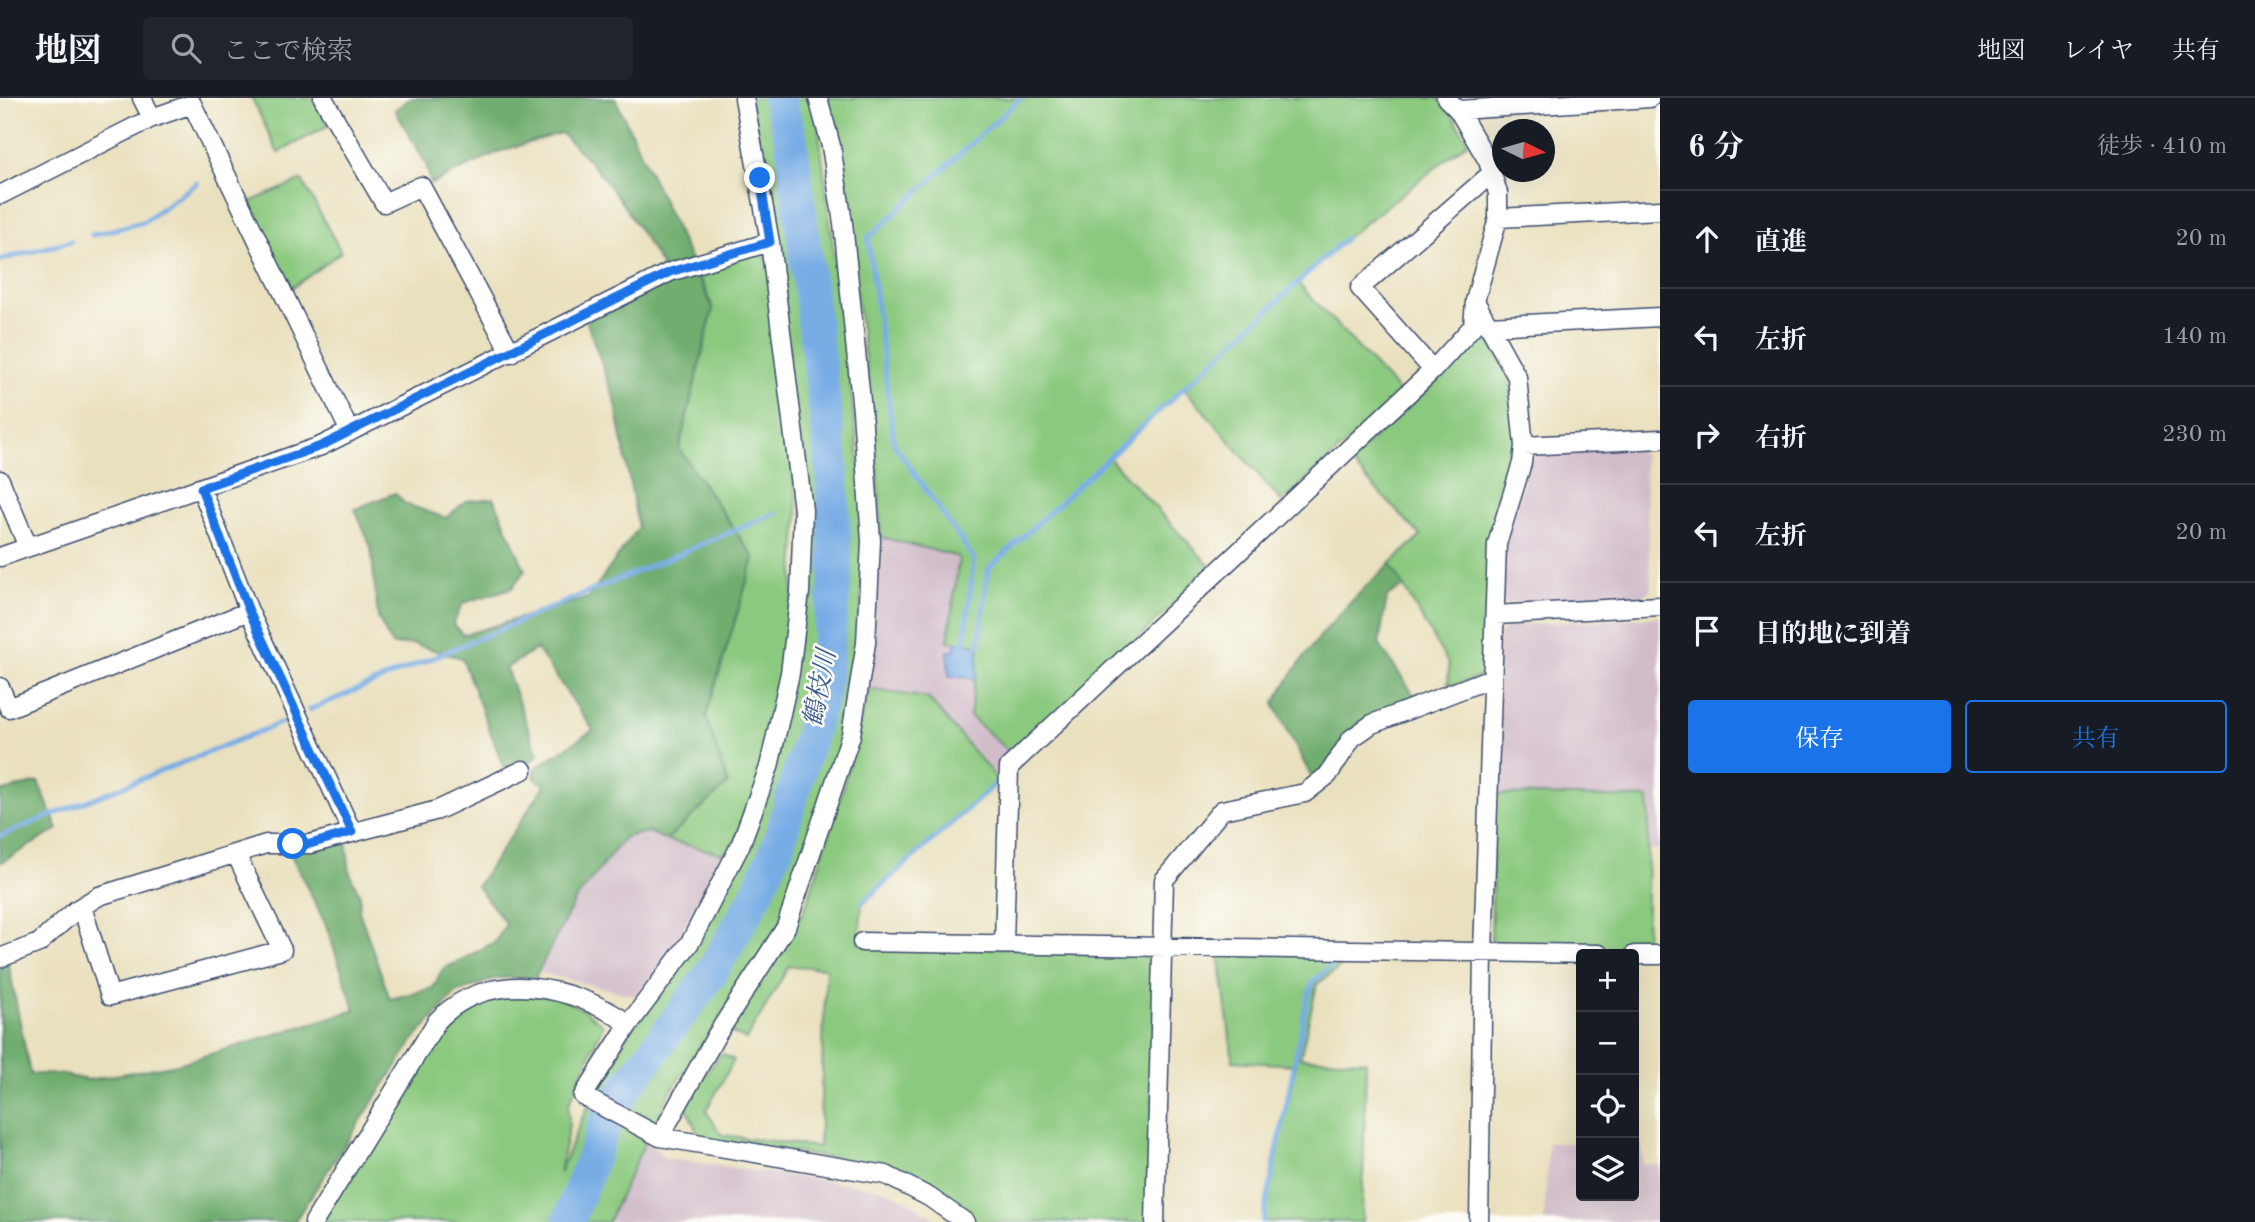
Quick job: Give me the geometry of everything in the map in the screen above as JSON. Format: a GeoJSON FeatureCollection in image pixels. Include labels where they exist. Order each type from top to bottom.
{"type":"FeatureCollection","features":[{"type":"Feature","properties":{"kind":"street"},"geometry":{"type":"LineString","coordinates":[[142,98],[152,118]]}},
{"type":"Feature","properties":{"kind":"street"},"geometry":{"type":"LineString","coordinates":[[323,98],[384,203],[421,186],[511,353]]}},
{"type":"Feature","properties":{"kind":"street"},"geometry":{"type":"LineString","coordinates":[[744,98],[770,242],[803,510],[800,592],[790,673],[769,767],[740,846],[691,941],[629,1024],[583,1096],[655,1134],[886,1175],[929,1197],[965,1222]]}},
{"type":"Feature","properties":{"kind":"street"},"geometry":{"type":"LineString","coordinates":[[655,1134],[786,927],[851,735],[866,643],[871,541],[862,411],[843,223],[831,146],[818,98]]}},
{"type":"Feature","properties":{"kind":"street"},"geometry":{"type":"LineString","coordinates":[[1452,104],[1650,98]]}},
{"type":"Feature","properties":{"kind":"street"},"geometry":{"type":"LineString","coordinates":[[0,195],[152,118],[192,104],[350,432]]}},
{"type":"Feature","properties":{"kind":"street"},"geometry":{"type":"LineString","coordinates":[[1433,370],[1360,288],[1492,173],[1488,161],[1452,104]]}},
{"type":"Feature","properties":{"kind":"street"},"geometry":{"type":"LineString","coordinates":[[1004,944],[1009,767],[1433,370],[1473,326],[1475,301],[1498,218],[1498,193],[1495,182]]}},
{"type":"Feature","properties":{"kind":"street"},"geometry":{"type":"LineString","coordinates":[[1498,218],[1660,210]]}},
{"type":"Feature","properties":{"kind":"street"},"geometry":{"type":"LineString","coordinates":[[0,557],[321,446],[670,272],[770,242]]}},
{"type":"Feature","properties":{"kind":"street"},"geometry":{"type":"LineString","coordinates":[[1475,301],[1517,377],[1524,446],[1522,463],[1497,544],[1483,952],[1479,1222]]}},
{"type":"Feature","properties":{"kind":"street"},"geometry":{"type":"LineString","coordinates":[[1489,326],[1660,317]]}},
{"type":"Feature","properties":{"kind":"street"},"geometry":{"type":"LineString","coordinates":[[1524,446],[1660,439]]}},
{"type":"Feature","properties":{"kind":"street"},"geometry":{"type":"LineString","coordinates":[[0,480],[28,547]]}},
{"type":"Feature","properties":{"kind":"street"},"geometry":{"type":"LineString","coordinates":[[201,488],[249,611],[352,832]]}},
{"type":"Feature","properties":{"kind":"street"},"geometry":{"type":"LineString","coordinates":[[1495,615],[1660,606]]}},
{"type":"Feature","properties":{"kind":"street"},"geometry":{"type":"LineString","coordinates":[[0,687],[9,708],[249,611]]}},
{"type":"Feature","properties":{"kind":"street"},"geometry":{"type":"LineString","coordinates":[[1155,1222],[1160,946],[1164,880],[1222,810],[1305,793],[1328,775],[1352,738],[1372,724],[1491,678]]}},
{"type":"Feature","properties":{"kind":"street"},"geometry":{"type":"LineString","coordinates":[[0,958],[39,943],[82,907],[99,897],[266,844],[310,844],[438,810],[523,770]]}},
{"type":"Feature","properties":{"kind":"street"},"geometry":{"type":"LineString","coordinates":[[82,907],[110,996],[282,950],[236,854]]}},
{"type":"Feature","properties":{"kind":"street"},"geometry":{"type":"LineString","coordinates":[[862,942],[1576,954]]}},
{"type":"Feature","properties":{"kind":"street"},"geometry":{"type":"LineString","coordinates":[[1639,955],[1660,955]]}},
{"type":"Feature","properties":{"kind":"street"},"geometry":{"type":"LineString","coordinates":[[314,1222],[422,1043],[450,1007],[499,989],[527,986],[576,994],[607,1009],[629,1024]]}},
{"type":"Feature","properties":{"kind":"shaded area"},"geometry":{"type":"Polygon","coordinates":[[[1636,447],[1644,455],[1651,589],[1640,598],[1508,605],[1499,598],[1504,546],[1529,462],[1541,452],[1636,447]]]}},
{"type":"Feature","properties":{"kind":"shaded area"},"geometry":{"type":"Polygon","coordinates":[[[881,537],[959,556],[948,641],[979,645],[976,679],[1013,756],[996,774],[928,698],[869,689],[881,537]]]}},
{"type":"Feature","properties":{"kind":"shaded area"},"geometry":{"type":"Polygon","coordinates":[[[1660,617],[1660,850],[1648,850],[1648,798],[1494,794],[1499,634],[1510,625],[1660,617]]]}},
{"type":"Feature","properties":{"kind":"shaded area"},"geometry":{"type":"Polygon","coordinates":[[[649,832],[666,840],[724,854],[666,960],[636,996],[538,972],[574,902],[625,837],[649,832]]]}},
{"type":"Feature","properties":{"kind":"shaded area"},"geometry":{"type":"Polygon","coordinates":[[[646,1140],[665,1158],[883,1189],[910,1202],[939,1222],[608,1222],[646,1140]]]}},
{"type":"Feature","properties":{"kind":"shaded area"},"geometry":{"type":"Polygon","coordinates":[[[1548,1143],[1576,1143],[1576,1201],[1639,1201],[1639,1144],[1642,1144],[1642,1164],[1660,1165],[1660,1222],[1544,1222],[1548,1143]]]}},
{"type":"Feature","properties":{"kind":"green space"},"geometry":{"type":"Polygon","coordinates":[[[252,98],[313,98],[329,125],[278,153],[252,98]]]}},
{"type":"Feature","properties":{"kind":"green space"},"geometry":{"type":"Polygon","coordinates":[[[410,98],[615,98],[713,308],[679,449],[754,558],[706,716],[728,784],[666,840],[649,832],[625,837],[574,902],[535,978],[497,978],[456,993],[415,1038],[294,1222],[0,1222],[0,964],[8,961],[30,1074],[60,1074],[87,1080],[178,1064],[355,1010],[325,923],[289,851],[346,839],[350,874],[360,896],[359,911],[390,999],[433,988],[442,970],[495,942],[506,924],[477,886],[545,785],[535,779],[534,769],[593,730],[537,649],[506,668],[538,755],[522,769],[506,773],[462,658],[413,644],[392,645],[378,618],[371,547],[355,509],[395,493],[405,504],[446,518],[466,501],[494,498],[525,570],[512,588],[463,603],[453,624],[463,635],[588,598],[638,528],[616,404],[586,320],[662,267],[629,213],[604,179],[561,133],[498,152],[431,184],[426,164],[395,110],[410,98]]]}},
{"type":"Feature","properties":{"kind":"green space"},"geometry":{"type":"Polygon","coordinates":[[[748,98],[773,98],[783,129],[828,471],[831,556],[819,692],[803,754],[768,856],[741,913],[708,971],[635,1063],[614,1101],[595,1091],[629,1032],[694,945],[770,777],[806,534],[748,98]]]}},
{"type":"Feature","properties":{"kind":"green space"},"geometry":{"type":"Polygon","coordinates":[[[785,98],[811,98],[818,123],[865,507],[859,651],[835,769],[780,925],[665,1101],[655,1124],[621,1105],[694,1008],[743,932],[773,873],[798,806],[817,737],[839,603],[840,521],[833,414],[798,149],[785,98]]]}},
{"type":"Feature","properties":{"kind":"green space"},"geometry":{"type":"Polygon","coordinates":[[[825,98],[1437,98],[1448,108],[1468,142],[1346,238],[1298,283],[1401,394],[1282,502],[1184,388],[1109,458],[1212,568],[1013,756],[970,716],[979,645],[948,641],[959,557],[881,537],[867,372],[825,98]]]}},
{"type":"Feature","properties":{"kind":"green space"},"geometry":{"type":"Polygon","coordinates":[[[302,180],[341,252],[288,291],[247,203],[302,180]]]}},
{"type":"Feature","properties":{"kind":"green space"},"geometry":{"type":"Polygon","coordinates":[[[747,254],[761,254],[769,261],[798,515],[787,671],[763,770],[738,837],[724,854],[666,840],[727,784],[706,716],[754,558],[679,449],[713,308],[697,270],[747,254]]]}},
{"type":"Feature","properties":{"kind":"green space"},"geometry":{"type":"Polygon","coordinates":[[[1486,332],[1510,379],[1516,433],[1485,675],[1448,687],[1449,665],[1390,564],[1421,536],[1349,461],[1444,374],[1445,365],[1474,333],[1486,332]]]}},
{"type":"Feature","properties":{"kind":"green space"},"geometry":{"type":"Polygon","coordinates":[[[1390,564],[1404,586],[1387,597],[1379,644],[1418,701],[1364,724],[1313,780],[1274,704],[1311,647],[1357,595],[1390,564]]]}},
{"type":"Feature","properties":{"kind":"green space"},"geometry":{"type":"Polygon","coordinates":[[[869,689],[928,698],[999,781],[862,903],[859,944],[1155,952],[1150,1222],[975,1222],[926,1186],[893,1170],[863,1162],[700,1139],[685,1104],[721,1053],[734,1060],[706,1111],[722,1135],[819,1147],[826,968],[789,966],[746,1040],[732,1033],[733,1021],[805,909],[839,802],[869,689]]]}},
{"type":"Feature","properties":{"kind":"green space"},"geometry":{"type":"Polygon","coordinates":[[[38,782],[58,829],[0,863],[0,792],[38,782]]]}},
{"type":"Feature","properties":{"kind":"green space"},"geometry":{"type":"Polygon","coordinates":[[[1494,794],[1649,798],[1646,949],[1491,946],[1494,794]]]}},
{"type":"Feature","properties":{"kind":"green space"},"geometry":{"type":"Polygon","coordinates":[[[1348,953],[1339,968],[1317,984],[1300,1058],[1366,1061],[1362,1222],[1263,1222],[1296,1065],[1233,1061],[1219,954],[1348,953]]]}},
{"type":"Feature","properties":{"kind":"green space"},"geometry":{"type":"Polygon","coordinates":[[[551,993],[584,1010],[603,1025],[568,1106],[569,1126],[559,1173],[587,1107],[605,1117],[561,1222],[316,1222],[441,1024],[479,997],[551,993]]]}},
{"type":"Feature","properties":{"kind":"green space"},"geometry":{"type":"Polygon","coordinates":[[[612,1121],[646,1140],[608,1222],[573,1222],[612,1121]]]}},
{"type":"Feature","properties":{"kind":"water"},"geometry":{"type":"Polygon","coordinates":[[[955,642],[979,645],[976,679],[949,676],[948,651],[954,652],[955,642]]]}},
{"type":"Feature","properties":{"kind":"waterway","name":"鶴枝川"},"geometry":{"type":"LineString","coordinates":[[568,1222],[605,1124],[621,1095],[710,975],[754,899],[777,848],[823,692],[836,574],[832,467],[791,138],[778,98]]}},
{"type":"Feature","properties":{"kind":"waterway"},"geometry":{"type":"LineString","coordinates":[[964,644],[974,559],[894,444],[868,238],[1021,98]]}},
{"type":"Feature","properties":{"kind":"waterway"},"geometry":{"type":"LineString","coordinates":[[92,235],[143,222],[197,183]]}},
{"type":"Feature","properties":{"kind":"waterway"},"geometry":{"type":"LineString","coordinates":[[979,645],[988,569],[1346,238]]}},
{"type":"Feature","properties":{"kind":"waterway"},"geometry":{"type":"LineString","coordinates":[[0,260],[71,241]]}},
{"type":"Feature","properties":{"kind":"waterway"},"geometry":{"type":"LineString","coordinates":[[309,710],[776,513]]}},
{"type":"Feature","properties":{"kind":"waterway"},"geometry":{"type":"LineString","coordinates":[[0,836],[288,720]]}},
{"type":"Feature","properties":{"kind":"waterway"},"geometry":{"type":"LineString","coordinates":[[862,903],[999,781]]}},
{"type":"Feature","properties":{"kind":"waterway"},"geometry":{"type":"LineString","coordinates":[[1263,1222],[1307,1000],[1313,982],[1337,960]]}},
{"type":"Feature","properties":{"kind":"route"},"geometry":{"type":"LineString","coordinates":[[293,844],[310,844],[352,832],[249,611],[201,488],[321,446],[670,272],[770,242],[760,178]]}}]}
